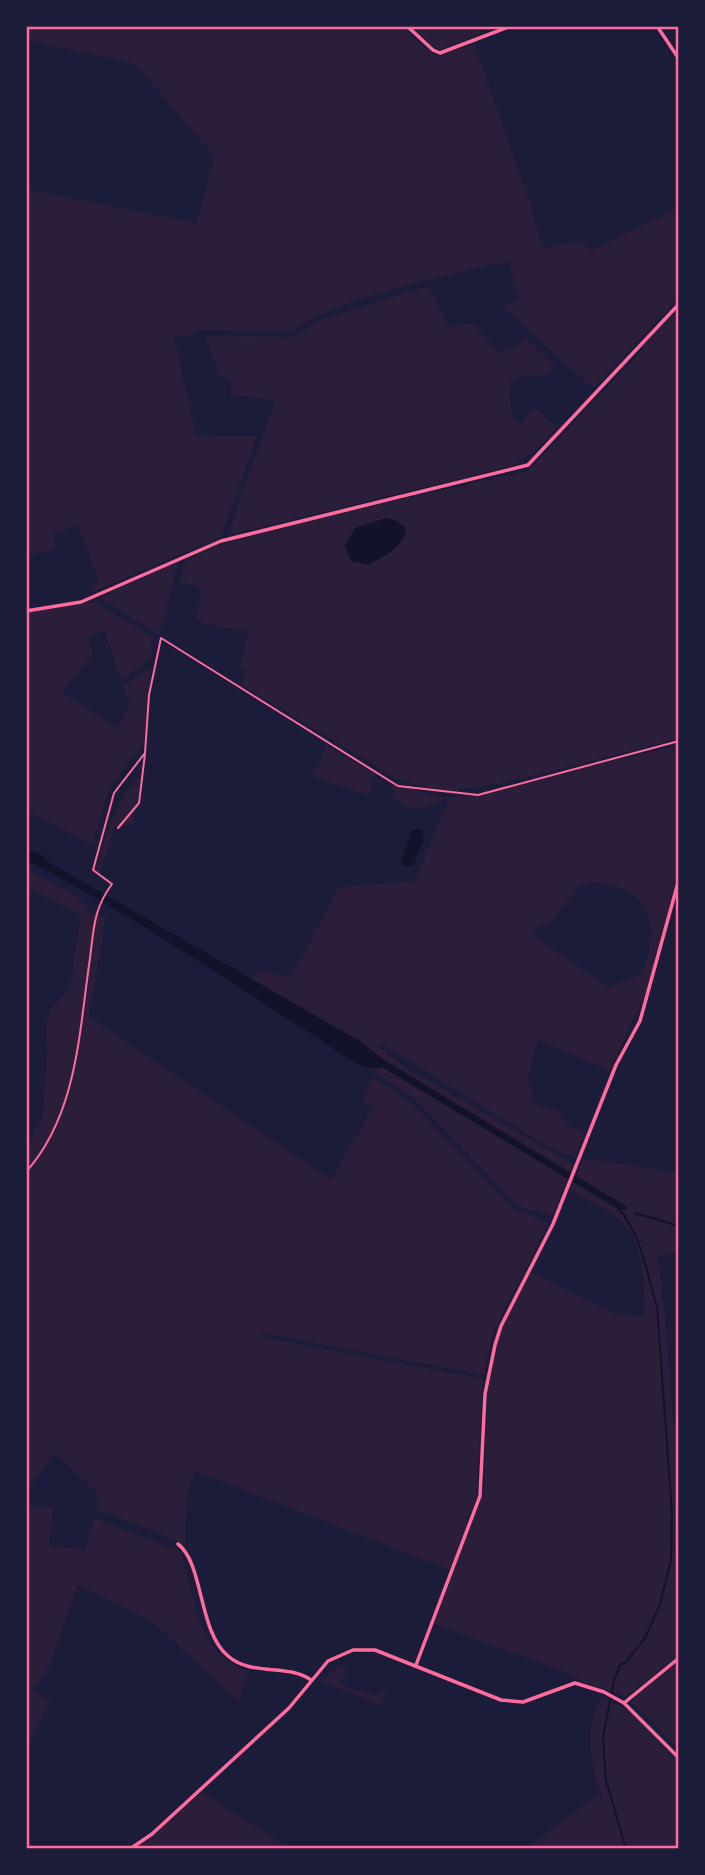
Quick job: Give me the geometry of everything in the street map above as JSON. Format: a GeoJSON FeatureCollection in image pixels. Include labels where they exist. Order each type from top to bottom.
{"type":"FeatureCollection","features":[{"type":"Feature","properties":{"kind":"street"},"geometry":{"type":"LineString","coordinates":[[407,26],[433,50],[440,53],[511,26]]}},
{"type":"Feature","properties":{"kind":"street"},"geometry":{"type":"LineString","coordinates":[[656,26],[679,59]]}},
{"type":"Feature","properties":{"kind":"street"},"geometry":{"type":"LineString","coordinates":[[26,611],[81,602],[222,541],[528,466],[679,304]]}},
{"type":"Feature","properties":{"kind":"street"},"geometry":{"type":"LineString","coordinates":[[416,1665],[480,1496],[485,1450],[485,1394],[501,1326],[553,1224],[616,1065],[645,1006],[679,879]]}},
{"type":"Feature","properties":{"kind":"street"},"geometry":{"type":"LineString","coordinates":[[178,1544],[190,1558],[208,1619],[226,1655],[253,1669],[304,1675],[311,1679]]}},
{"type":"Feature","properties":{"kind":"street"},"geometry":{"type":"LineString","coordinates":[[130,1849],[152,1834],[289,1708],[328,1661],[353,1650],[375,1650],[501,1700],[523,1702],[575,1683],[604,1692],[624,1703],[679,1758]]}},
{"type":"Feature","properties":{"kind":"street"},"geometry":{"type":"LineString","coordinates":[[624,1703],[679,1658]]}},
{"type":"Feature","properties":{"kind":"path"},"geometry":{"type":"LineString","coordinates":[[118,828],[139,803],[149,695],[161,638],[398,786],[478,794],[679,741]]}},
{"type":"Feature","properties":{"kind":"path"},"geometry":{"type":"LineString","coordinates":[[26,1172],[54,1132],[72,1077],[96,909],[112,884],[93,870],[114,793],[145,753]]}},
{"type":"Feature","properties":{"kind":"shaded area"},"geometry":{"type":"Polygon","coordinates":[[[26,26],[399,26],[436,56],[474,44],[530,202],[542,248],[583,241],[590,251],[679,208],[679,298],[595,387],[591,387],[501,305],[519,301],[509,262],[444,276],[357,301],[309,320],[294,331],[193,330],[193,336],[174,336],[196,435],[257,436],[221,537],[95,591],[91,585],[99,581],[78,525],[53,534],[57,549],[26,556],[26,189],[196,223],[215,157],[135,64],[26,40],[26,26]]]}},
{"type":"Feature","properties":{"kind":"shaded area"},"geometry":{"type":"Polygon","coordinates":[[[407,26],[474,26],[484,33],[438,50],[407,26]]]}},
{"type":"Feature","properties":{"kind":"shaded area"},"geometry":{"type":"Polygon","coordinates":[[[429,286],[448,327],[473,323],[499,354],[527,339],[555,366],[548,375],[521,375],[509,384],[512,417],[521,423],[534,407],[557,427],[532,453],[512,466],[228,535],[275,400],[231,395],[231,379],[219,375],[205,336],[295,337],[316,321],[429,286]]]}},
{"type":"Feature","properties":{"kind":"shaded area"},"geometry":{"type":"Polygon","coordinates":[[[679,308],[679,739],[499,784],[442,792],[397,779],[241,685],[245,672],[239,667],[249,632],[205,624],[196,618],[202,588],[179,581],[186,560],[220,545],[331,515],[528,471],[679,308]]]}},
{"type":"Feature","properties":{"kind":"shaded area"},"geometry":{"type":"Polygon","coordinates":[[[386,518],[395,520],[406,528],[398,545],[368,565],[351,561],[345,546],[355,528],[386,518]]]}},
{"type":"Feature","properties":{"kind":"shaded area"},"geometry":{"type":"Polygon","coordinates":[[[179,560],[159,635],[100,598],[179,560]]]}},
{"type":"Feature","properties":{"kind":"shaded area"},"geometry":{"type":"Polygon","coordinates":[[[95,602],[152,636],[151,659],[121,681],[105,632],[87,636],[93,654],[62,692],[116,728],[130,706],[123,685],[151,667],[144,743],[110,787],[92,845],[26,810],[26,612],[95,602]]]}},
{"type":"Feature","properties":{"kind":"shaded area"},"geometry":{"type":"Polygon","coordinates":[[[326,745],[375,773],[368,795],[313,777],[326,745]]]}},
{"type":"Feature","properties":{"kind":"shaded area"},"geometry":{"type":"Polygon","coordinates":[[[679,745],[679,868],[648,988],[610,1071],[538,1040],[527,1080],[533,1089],[530,1102],[559,1111],[567,1125],[585,1132],[575,1157],[553,1150],[380,1043],[378,1046],[405,1067],[573,1164],[570,1173],[383,1060],[358,1040],[250,980],[260,971],[291,977],[339,887],[415,881],[449,798],[420,808],[405,807],[394,794],[390,781],[438,797],[466,796],[679,745]],[[591,882],[575,887],[575,892],[548,925],[538,927],[534,936],[609,988],[642,971],[648,956],[651,932],[650,919],[638,899],[605,883],[591,882]]]}},
{"type":"Feature","properties":{"kind":"shaded area"},"geometry":{"type":"Polygon","coordinates":[[[141,776],[133,825],[115,826],[98,878],[100,855],[110,824],[125,794],[141,776]]]}},
{"type":"Feature","properties":{"kind":"shaded area"},"geometry":{"type":"Polygon","coordinates":[[[422,830],[424,839],[413,866],[404,866],[401,863],[411,831],[422,830]]]}},
{"type":"Feature","properties":{"kind":"shaded area"},"geometry":{"type":"Polygon","coordinates":[[[26,845],[29,851],[41,854],[48,862],[358,1040],[384,1060],[627,1207],[626,1210],[618,1209],[382,1067],[367,1067],[351,1060],[139,924],[26,860],[26,845]]]}},
{"type":"Feature","properties":{"kind":"shaded area"},"geometry":{"type":"Polygon","coordinates":[[[26,868],[77,896],[93,914],[106,918],[89,1017],[331,1179],[373,1108],[362,1100],[373,1077],[407,1099],[515,1209],[549,1223],[494,1331],[483,1375],[262,1333],[262,1337],[483,1379],[477,1495],[450,1570],[195,1471],[187,1495],[185,1544],[97,1509],[100,1496],[55,1453],[26,1492],[26,1151],[43,1114],[46,1021],[52,1007],[70,988],[81,915],[26,887],[26,868]]]}},
{"type":"Feature","properties":{"kind":"shaded area"},"geometry":{"type":"Polygon","coordinates":[[[382,1067],[568,1178],[552,1216],[518,1206],[413,1097],[375,1073],[375,1069],[382,1067]]]}},
{"type":"Feature","properties":{"kind":"shaded area"},"geometry":{"type":"Polygon","coordinates":[[[583,1158],[679,1173],[679,1252],[657,1256],[665,1313],[673,1424],[679,1421],[679,1655],[626,1697],[434,1624],[484,1488],[488,1369],[492,1348],[530,1272],[615,1314],[645,1316],[641,1263],[633,1237],[617,1218],[569,1190],[573,1181],[618,1209],[627,1207],[576,1176],[583,1158]]]}},
{"type":"Feature","properties":{"kind":"shaded area"},"geometry":{"type":"Polygon","coordinates":[[[26,1506],[53,1507],[49,1545],[85,1550],[95,1518],[181,1552],[200,1622],[208,1638],[218,1652],[231,1663],[249,1671],[239,1701],[150,1620],[78,1585],[49,1667],[33,1690],[51,1702],[26,1747],[26,1506]]]}},
{"type":"Feature","properties":{"kind":"shaded area"},"geometry":{"type":"Polygon","coordinates":[[[679,1660],[679,1751],[652,1720],[630,1702],[679,1660]]]}},
{"type":"Feature","properties":{"kind":"shaded area"},"geometry":{"type":"Polygon","coordinates":[[[340,1664],[348,1672],[339,1682],[351,1689],[377,1696],[381,1689],[386,1691],[382,1705],[321,1682],[340,1664]]]}},
{"type":"Feature","properties":{"kind":"shaded area"},"geometry":{"type":"Polygon","coordinates":[[[602,1695],[632,1714],[679,1762],[679,1849],[526,1849],[598,1795],[602,1797],[594,1772],[590,1745],[596,1706],[602,1695]]]}},
{"type":"Feature","properties":{"kind":"shaded area"},"geometry":{"type":"Polygon","coordinates":[[[202,1792],[290,1849],[134,1849],[202,1792]]]}},
{"type":"Feature","properties":{"kind":"waterway"},"geometry":{"type":"LineString","coordinates":[[619,1209],[639,1244],[657,1307],[672,1513],[671,1561],[659,1607],[645,1638],[626,1662],[620,1665],[614,1680],[603,1737],[606,1780],[626,1849]]}},
{"type":"Feature","properties":{"kind":"waterway"},"geometry":{"type":"LineString","coordinates":[[635,1213],[679,1226]]}}]}
